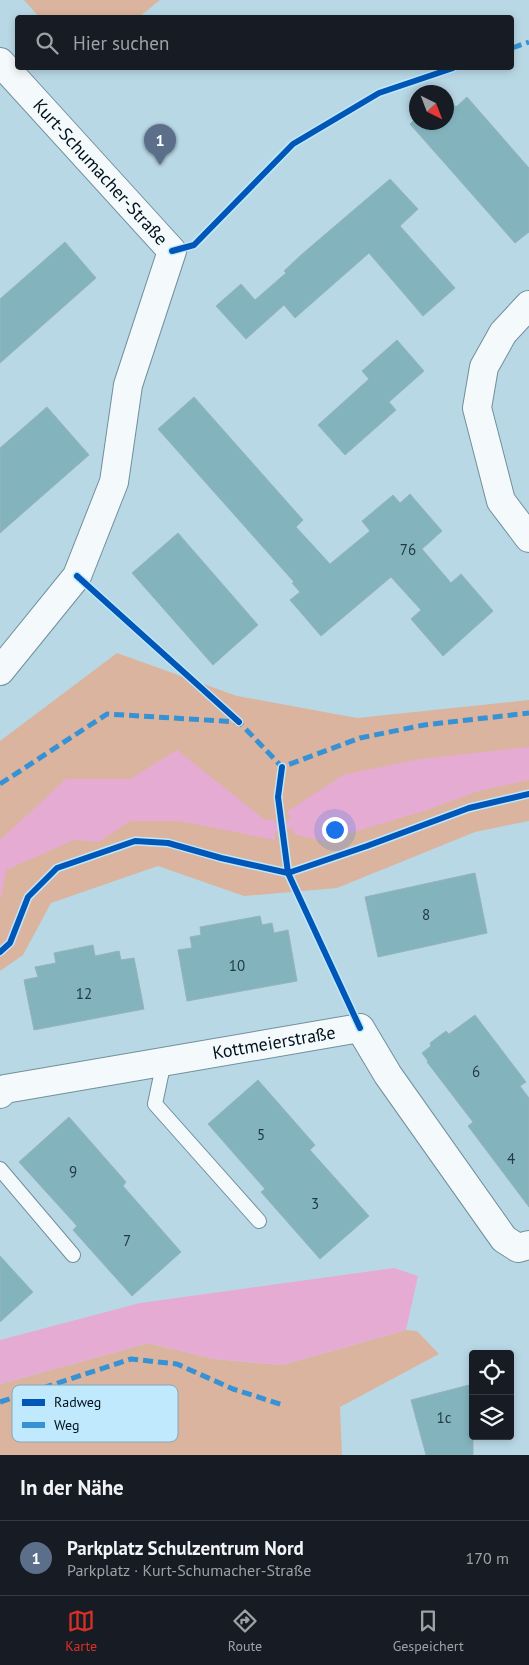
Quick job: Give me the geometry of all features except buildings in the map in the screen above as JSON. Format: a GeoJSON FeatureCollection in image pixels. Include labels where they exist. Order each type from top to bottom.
{"type":"FeatureCollection","features":[{"type":"Feature","properties":{"kind":"street","name":"Kurt-Schumacher-Straße"},"geometry":{"type":"LineString","coordinates":[[0,62],[172,251],[128,385],[114,482],[78,576],[0,671]]}},
{"type":"Feature","properties":{"kind":"street"},"geometry":{"type":"LineString","coordinates":[[529,306],[503,333],[484,367],[477,408],[501,501],[529,538]]}},
{"type":"Feature","properties":{"kind":"street","name":"Kottmeierstraße"},"geometry":{"type":"LineString","coordinates":[[0,1094],[5,1089],[360,1028],[388,1074],[504,1239],[518,1248],[529,1245]]}},
{"type":"Feature","properties":{"kind":"lane"},"geometry":{"type":"LineString","coordinates":[[164,1062],[154,1104],[259,1221]]}},
{"type":"Feature","properties":{"kind":"lane"},"geometry":{"type":"LineString","coordinates":[[0,1169],[73,1255]]}},
{"type":"Feature","properties":{"kind":"shaded area"},"geometry":{"type":"Polygon","coordinates":[[[24,0],[160,0],[141,15],[37,15],[24,0]]]}},
{"type":"Feature","properties":{"kind":"shaded area"},"geometry":{"type":"Polygon","coordinates":[[[117,653],[237,696],[357,718],[529,700],[529,821],[475,832],[337,888],[244,896],[158,866],[51,903],[23,955],[0,971],[0,741],[117,653]]]}},
{"type":"Feature","properties":{"kind":"shaded area"},"geometry":{"type":"Polygon","coordinates":[[[529,747],[529,780],[479,791],[424,811],[324,841],[294,834],[288,811],[343,775],[420,759],[529,747]]]}},
{"type":"Feature","properties":{"kind":"shaded area"},"geometry":{"type":"Polygon","coordinates":[[[177,750],[265,820],[274,819],[275,840],[179,821],[130,821],[99,842],[74,840],[6,870],[0,902],[0,840],[66,779],[130,779],[177,750]]]}},
{"type":"Feature","properties":{"kind":"shaded area"},"geometry":{"type":"Polygon","coordinates":[[[394,1268],[418,1276],[406,1330],[282,1365],[215,1359],[148,1343],[0,1384],[0,1340],[140,1303],[394,1268]]]}},
{"type":"Feature","properties":{"kind":"shaded area"},"geometry":{"type":"Polygon","coordinates":[[[406,1330],[417,1331],[439,1354],[340,1407],[342,1455],[0,1455],[0,1384],[148,1343],[215,1359],[282,1365],[406,1330]]]}},
{"type":"Feature","properties":{"kind":"waterway"},"geometry":{"type":"LineString","coordinates":[[265,828],[300,822]]}},
{"type":"Feature","properties":{"kind":"marked path"},"geometry":{"type":"LineString","coordinates":[[514,47],[529,42]]}},
{"type":"Feature","properties":{"kind":"marked path"},"geometry":{"type":"LineString","coordinates":[[0,784],[107,714],[239,722],[282,767],[360,738],[424,725],[529,713]]}},
{"type":"Feature","properties":{"kind":"marked path"},"geometry":{"type":"LineString","coordinates":[[52,1385],[131,1359],[177,1364],[233,1389],[283,1405]]}},
{"type":"Feature","properties":{"kind":"marked path"},"geometry":{"type":"LineString","coordinates":[[0,1402],[12,1398]]}},
{"type":"Feature","properties":{"kind":"cycle path"},"geometry":{"type":"LineString","coordinates":[[172,251],[194,245],[293,144],[379,93],[447,70]]}},
{"type":"Feature","properties":{"kind":"cycle path"},"geometry":{"type":"LineString","coordinates":[[77,576],[239,722]]}},
{"type":"Feature","properties":{"kind":"cycle path"},"geometry":{"type":"LineString","coordinates":[[282,767],[278,797],[288,873],[360,1028]]}},
{"type":"Feature","properties":{"kind":"cycle path"},"geometry":{"type":"LineString","coordinates":[[0,952],[10,943],[28,897],[57,868],[135,841],[168,843],[221,858],[288,873],[469,808],[529,794]]}},
{"type":"Feature","properties":{"kind":"place","name":"Parkplatz Schulzentrum Nord"},"geometry":{"type":"Point","coordinates":[160,165]}}]}
